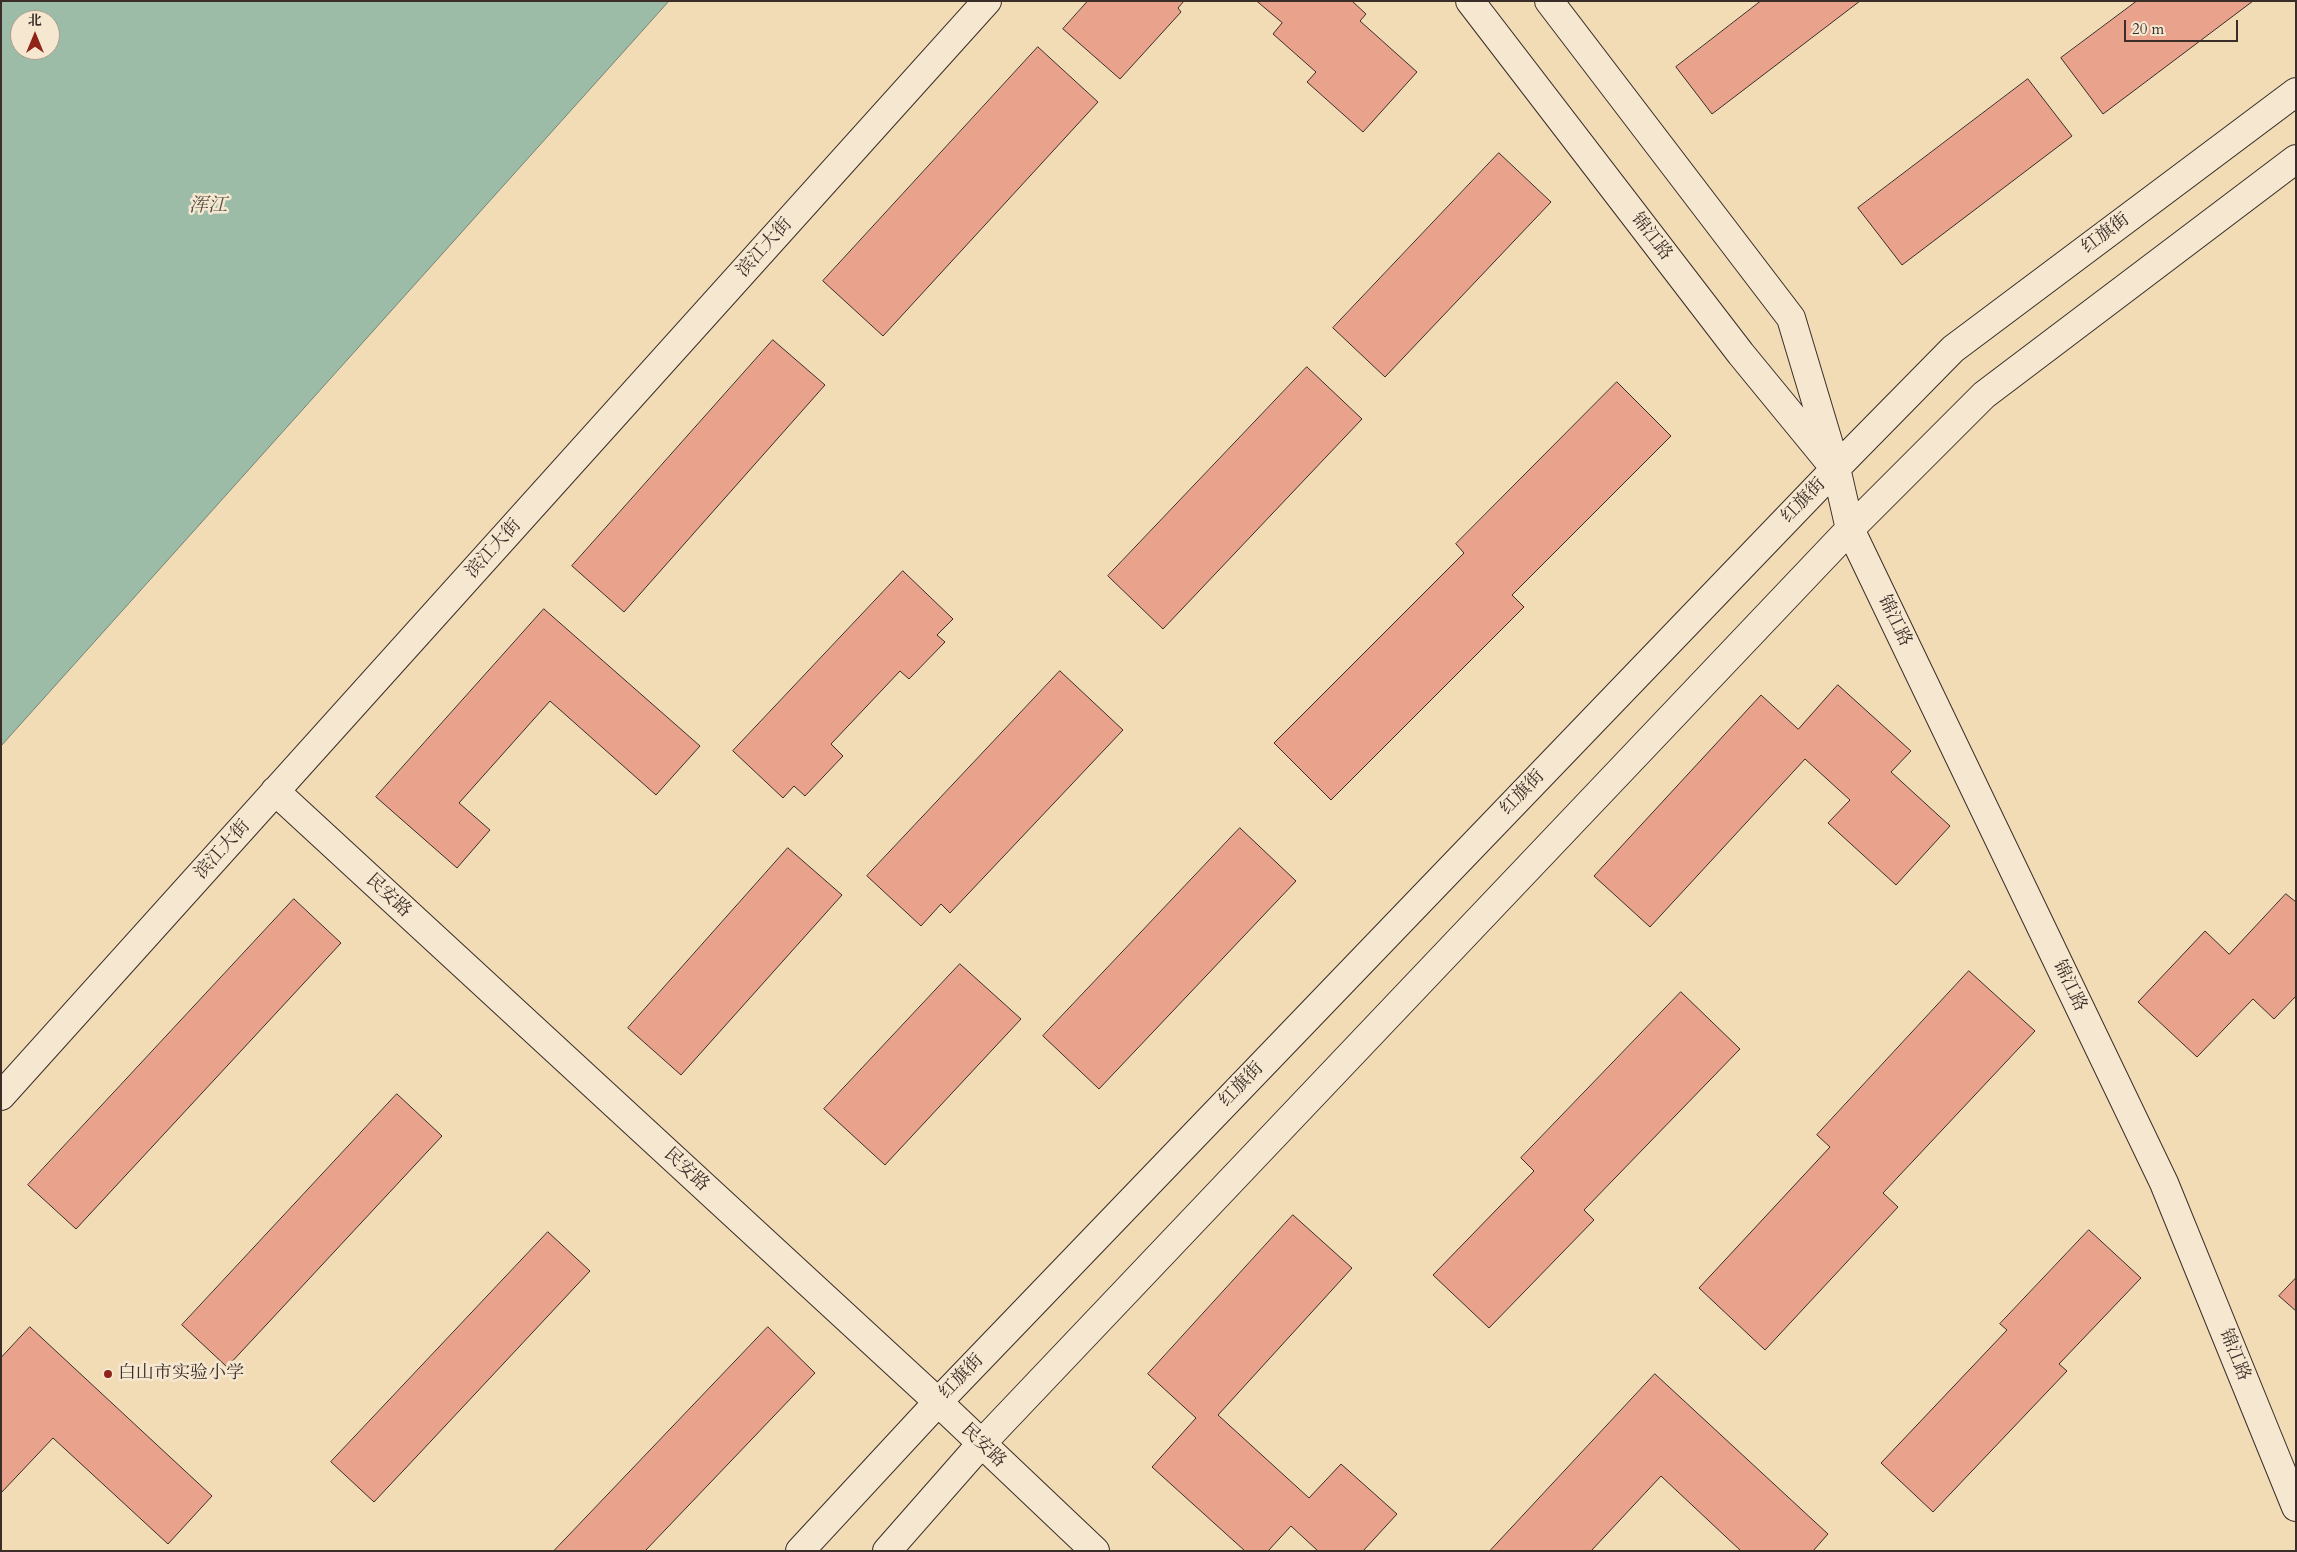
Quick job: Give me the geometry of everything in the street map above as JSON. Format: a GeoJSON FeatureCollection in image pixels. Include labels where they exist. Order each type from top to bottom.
{"type":"FeatureCollection","features":[{"type":"Feature","properties":{"kind":"street","name":"滨江大街"},"geometry":{"type":"LineString","coordinates":[[1,1096],[986,1]]}},
{"type":"Feature","properties":{"kind":"street","name":"锦江路"},"geometry":{"type":"LineString","coordinates":[[1470,1],[1741,354],[1836,468]]}},
{"type":"Feature","properties":{"kind":"street","name":"锦江路"},"geometry":{"type":"LineString","coordinates":[[1549,1],[1792,318],[1836,468],[1850,529],[2164,1183],[2296,1507]]}},
{"type":"Feature","properties":{"kind":"street","name":"红旗街"},"geometry":{"type":"LineString","coordinates":[[800,1551],[938,1402],[1836,468],[1953,349],[2296,92]]}},
{"type":"Feature","properties":{"kind":"street"},"geometry":{"type":"LineString","coordinates":[[887,1551],[981,1444],[1850,529],[1984,395],[2296,159]]}},
{"type":"Feature","properties":{"kind":"street","name":"民安路"},"geometry":{"type":"LineString","coordinates":[[275,791],[938,1402],[1095,1551]]}},
{"type":"Feature","properties":{"kind":"water","name":"浑江"},"geometry":{"type":"Polygon","coordinates":[[[1,1],[669,1],[1,746],[1,1]]]}},
{"type":"Feature","properties":{"kind":"building"},"geometry":{"type":"Polygon","coordinates":[[[1088,1],[1184,1],[1178,8],[1181,12],[1120,79],[1063,29],[1088,1]]]}},
{"type":"Feature","properties":{"kind":"building"},"geometry":{"type":"Polygon","coordinates":[[[1257,1],[1352,1],[1366,14],[1360,21],[1417,72],[1363,132],[1307,82],[1316,72],[1273,34],[1282,23],[1257,1]]]}},
{"type":"Feature","properties":{"kind":"building"},"geometry":{"type":"Polygon","coordinates":[[[1761,1],[1860,1],[1712,114],[1676,67],[1761,1]]]}},
{"type":"Feature","properties":{"kind":"building"},"geometry":{"type":"Polygon","coordinates":[[[2137,1],[2253,1],[2103,114],[2061,58],[2137,1]]]}},
{"type":"Feature","properties":{"kind":"building"},"geometry":{"type":"Polygon","coordinates":[[[1038,47],[1098,102],[883,336],[823,281],[1038,47]]]}},
{"type":"Feature","properties":{"kind":"building"},"geometry":{"type":"Polygon","coordinates":[[[2028,79],[2072,136],[1902,265],[1858,208],[2028,79]]]}},
{"type":"Feature","properties":{"kind":"building"},"geometry":{"type":"Polygon","coordinates":[[[1499,153],[1551,202],[1385,377],[1333,328],[1499,153]]]}},
{"type":"Feature","properties":{"kind":"building"},"geometry":{"type":"Polygon","coordinates":[[[773,340],[825,385],[624,612],[572,566],[773,340]]]}},
{"type":"Feature","properties":{"kind":"building"},"geometry":{"type":"Polygon","coordinates":[[[1307,367],[1362,419],[1163,629],[1108,576],[1307,367]]]}},
{"type":"Feature","properties":{"kind":"building"},"geometry":{"type":"Polygon","coordinates":[[[1617,382],[1671,436],[1512,595],[1524,607],[1331,800],[1274,743],[1464,553],[1456,544],[1617,382]]]}},
{"type":"Feature","properties":{"kind":"building"},"geometry":{"type":"Polygon","coordinates":[[[903,571],[953,619],[937,635],[945,642],[909,679],[900,671],[831,744],[843,756],[805,796],[794,786],[783,798],[733,751],[903,571]]]}},
{"type":"Feature","properties":{"kind":"building"},"geometry":{"type":"Polygon","coordinates":[[[544,609],[700,746],[656,795],[550,701],[459,803],[490,830],[457,868],[376,797],[544,609]]]}},
{"type":"Feature","properties":{"kind":"building"},"geometry":{"type":"Polygon","coordinates":[[[1060,671],[1123,730],[950,913],[941,904],[921,926],[867,876],[1060,671]]]}},
{"type":"Feature","properties":{"kind":"building"},"geometry":{"type":"Polygon","coordinates":[[[1838,685],[1911,751],[1891,772],[1950,826],[1896,885],[1828,823],[1850,800],[1805,759],[1650,927],[1594,876],[1761,695],[1798,729],[1838,685]]]}},
{"type":"Feature","properties":{"kind":"building"},"geometry":{"type":"Polygon","coordinates":[[[1240,828],[1296,881],[1099,1089],[1043,1036],[1240,828]]]}},
{"type":"Feature","properties":{"kind":"building"},"geometry":{"type":"Polygon","coordinates":[[[788,848],[842,895],[681,1075],[628,1028],[788,848]]]}},
{"type":"Feature","properties":{"kind":"building"},"geometry":{"type":"Polygon","coordinates":[[[2286,894],[2296,902],[2296,996],[2274,1019],[2253,999],[2197,1057],[2138,1002],[2205,931],[2229,954],[2286,894]]]}},
{"type":"Feature","properties":{"kind":"building"},"geometry":{"type":"Polygon","coordinates":[[[294,899],[341,943],[76,1229],[28,1185],[294,899]]]}},
{"type":"Feature","properties":{"kind":"building"},"geometry":{"type":"Polygon","coordinates":[[[960,964],[1021,1019],[885,1165],[824,1109],[960,964]]]}},
{"type":"Feature","properties":{"kind":"building"},"geometry":{"type":"Polygon","coordinates":[[[1969,971],[2035,1031],[1883,1193],[1898,1207],[1765,1350],[1699,1288],[1830,1147],[1817,1135],[1969,971]]]}},
{"type":"Feature","properties":{"kind":"building"},"geometry":{"type":"Polygon","coordinates":[[[1681,992],[1740,1049],[1584,1210],[1594,1220],[1489,1328],[1433,1275],[1534,1171],[1521,1158],[1681,992]]]}},
{"type":"Feature","properties":{"kind":"building"},"geometry":{"type":"Polygon","coordinates":[[[397,1094],[442,1136],[227,1367],[182,1325],[397,1094]]]}},
{"type":"Feature","properties":{"kind":"building"},"geometry":{"type":"Polygon","coordinates":[[[1293,1215],[1352,1268],[1218,1415],[1309,1498],[1341,1464],[1397,1514],[1363,1551],[1318,1551],[1291,1526],[1268,1551],[1245,1551],[1152,1467],[1196,1418],[1148,1374],[1293,1215]]]}},
{"type":"Feature","properties":{"kind":"building"},"geometry":{"type":"Polygon","coordinates":[[[2089,1230],[2141,1278],[2059,1364],[2067,1371],[1933,1512],[1881,1463],[2007,1330],[2000,1324],[2089,1230]]]}},
{"type":"Feature","properties":{"kind":"building"},"geometry":{"type":"Polygon","coordinates":[[[548,1232],[590,1271],[374,1502],[331,1462],[548,1232]]]}},
{"type":"Feature","properties":{"kind":"building"},"geometry":{"type":"Polygon","coordinates":[[[2296,1278],[2296,1311],[2279,1296],[2296,1278]]]}},
{"type":"Feature","properties":{"kind":"building"},"geometry":{"type":"Polygon","coordinates":[[[30,1327],[212,1496],[168,1544],[53,1438],[1,1493],[1,1358],[30,1327]]]}},
{"type":"Feature","properties":{"kind":"building"},"geometry":{"type":"Polygon","coordinates":[[[768,1327],[815,1373],[645,1551],[554,1551],[768,1327]]]}},
{"type":"Feature","properties":{"kind":"building"},"geometry":{"type":"Polygon","coordinates":[[[1655,1374],[1828,1534],[1813,1551],[1741,1551],[1661,1476],[1591,1551],[1490,1551],[1655,1374]]]}},
{"type":"Feature","properties":{"kind":"place","name":"白山市实验小学"},"geometry":{"type":"Point","coordinates":[108,1374]}}]}
